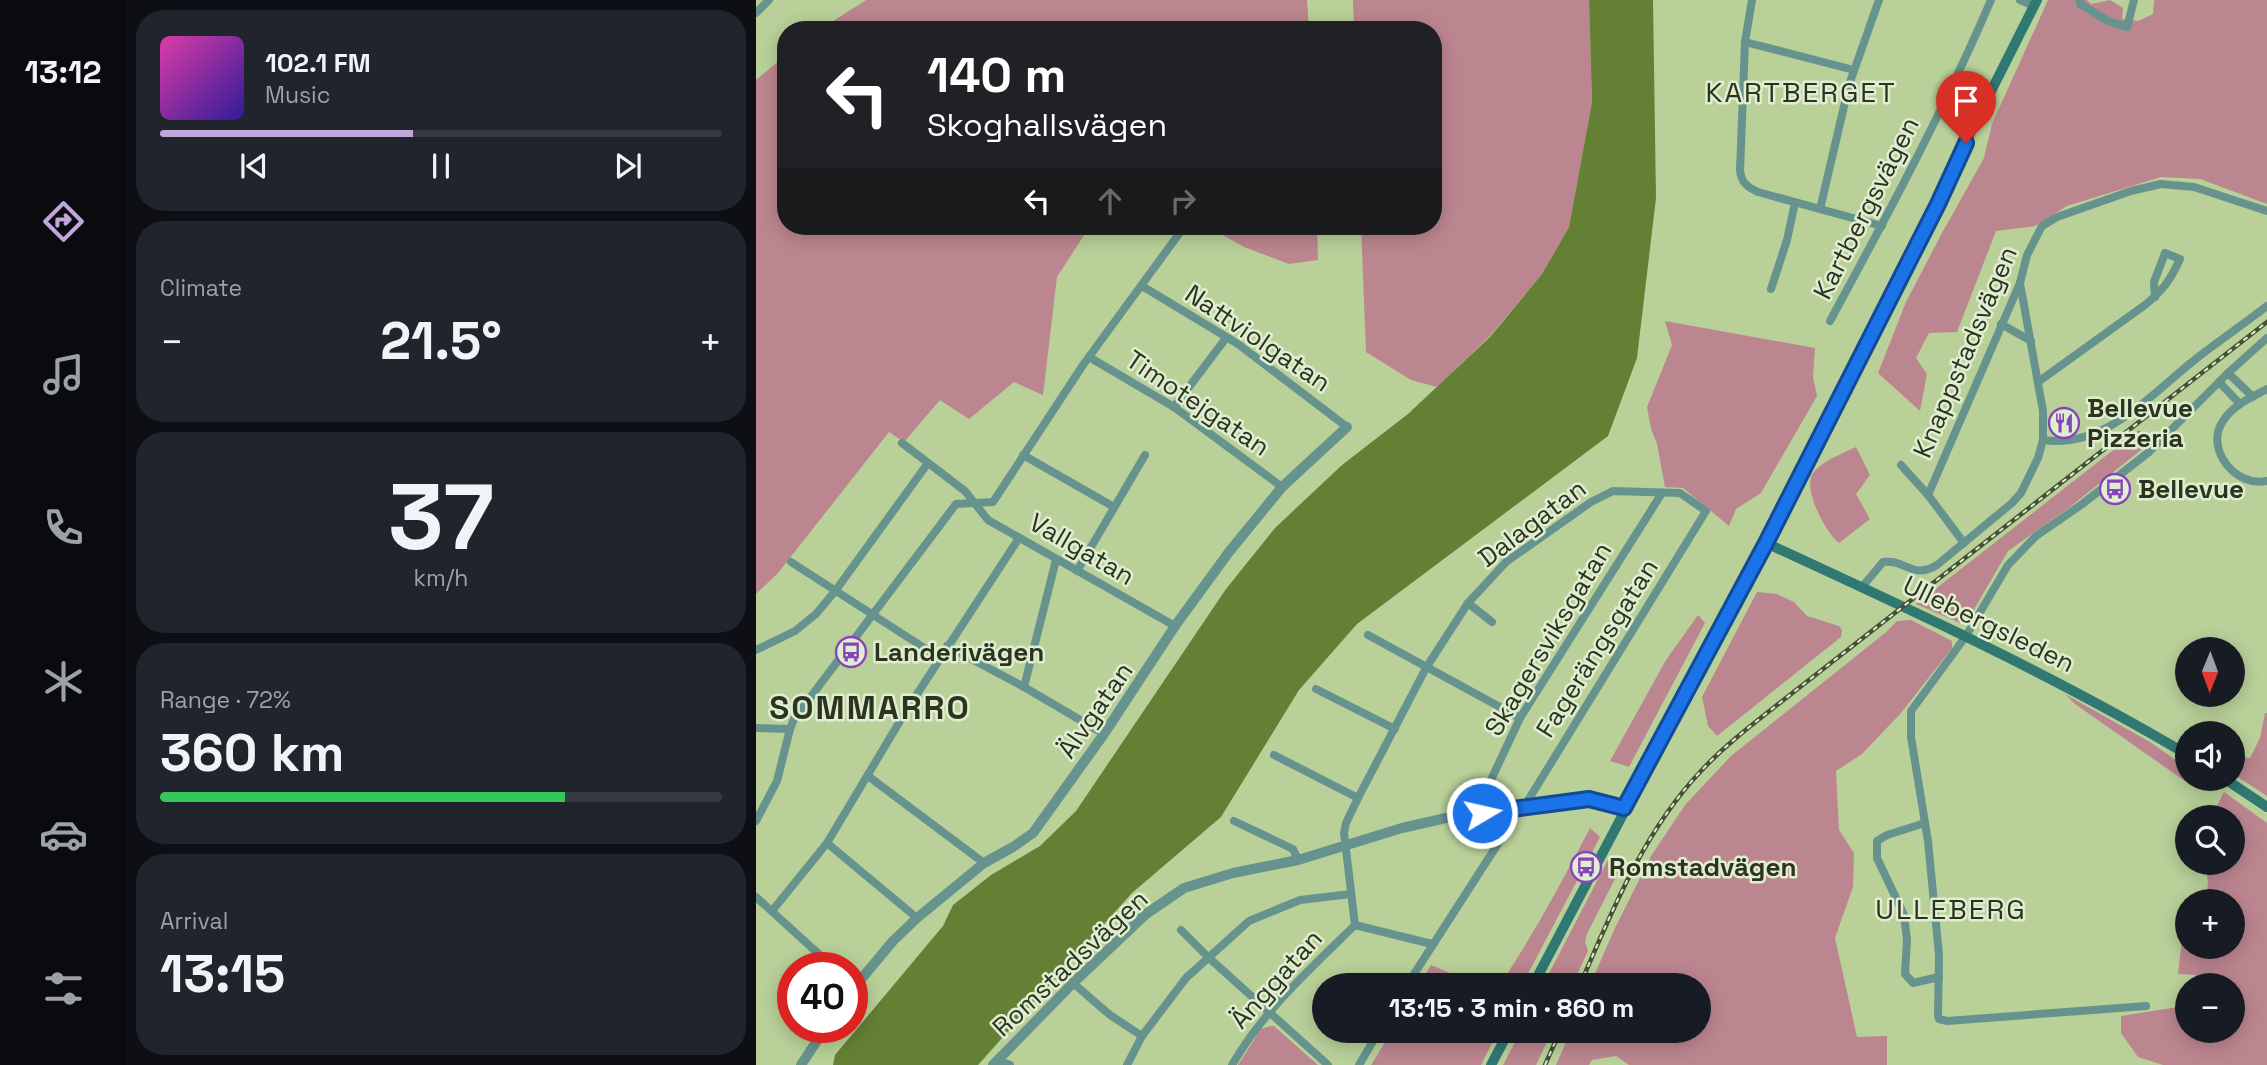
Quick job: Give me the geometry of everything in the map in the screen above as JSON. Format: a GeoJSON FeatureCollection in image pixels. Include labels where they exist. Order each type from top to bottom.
{"type":"FeatureCollection","features":[{"type":"Feature","properties":{"kind":"main road"},"geometry":{"type":"LineString","coordinates":[[1539,973],[1766,543],[1938,204],[2035,3]]}},
{"type":"Feature","properties":{"kind":"main road","name":"Ullebergsleden"},"geometry":{"type":"LineString","coordinates":[[1766,543],[1966,636],[2118,713],[2175,747]]}},
{"type":"Feature","properties":{"kind":"main road"},"geometry":{"type":"LineString","coordinates":[[2243,791],[2267,807]]}},
{"type":"Feature","properties":{"kind":"main road"},"geometry":{"type":"LineString","coordinates":[[1491,1065],[1503,1043]]}},
{"type":"Feature","properties":{"kind":"street"},"geometry":{"type":"LineString","coordinates":[[756,13],[769,0]]}},
{"type":"Feature","properties":{"kind":"street"},"geometry":{"type":"LineString","coordinates":[[1752,0],[1745,41],[1741,179],[1749,188],[1882,226]]}},
{"type":"Feature","properties":{"kind":"street"},"geometry":{"type":"LineString","coordinates":[[1819,209],[1854,70],[1879,0]]}},
{"type":"Feature","properties":{"kind":"street","name":"Kartbergsvägen"},"geometry":{"type":"LineString","coordinates":[[1830,321],[1882,226],[1991,0]]}},
{"type":"Feature","properties":{"kind":"street"},"geometry":{"type":"LineString","coordinates":[[2020,0],[2035,3]]}},
{"type":"Feature","properties":{"kind":"street"},"geometry":{"type":"LineString","coordinates":[[2080,0],[2080,4],[2127,27],[2134,0]]}},
{"type":"Feature","properties":{"kind":"street"},"geometry":{"type":"LineString","coordinates":[[1745,41],[1854,70]]}},
{"type":"Feature","properties":{"kind":"street","name":"Knappstadsvägen"},"geometry":{"type":"LineString","coordinates":[[1928,495],[2020,282],[2027,255],[2042,226],[2057,217],[2118,195],[2161,184],[2194,187],[2267,211]]}},
{"type":"Feature","properties":{"kind":"street"},"geometry":{"type":"LineString","coordinates":[[1771,289],[1787,240],[1795,203]]}},
{"type":"Feature","properties":{"kind":"street"},"geometry":{"type":"LineString","coordinates":[[756,821],[777,781],[794,719],[956,504],[993,502],[1056,405],[1178,235]]}},
{"type":"Feature","properties":{"kind":"street"},"geometry":{"type":"LineString","coordinates":[[2038,382],[2155,297],[2169,283],[2180,259],[2165,253],[2154,282],[2155,297]]}},
{"type":"Feature","properties":{"kind":"street"},"geometry":{"type":"LineString","coordinates":[[1862,587],[1882,562],[1892,561],[1914,570],[1927,571],[2003,513],[2021,494],[2031,475],[2043,440],[2043,411],[2020,282]]}},
{"type":"Feature","properties":{"kind":"street","name":"Nattviolgatan"},"geometry":{"type":"LineString","coordinates":[[1144,283],[1238,344],[1347,427]]}},
{"type":"Feature","properties":{"kind":"street"},"geometry":{"type":"LineString","coordinates":[[2043,440],[2071,441],[2113,424],[2267,306]]}},
{"type":"Feature","properties":{"kind":"street"},"geometry":{"type":"LineString","coordinates":[[2001,324],[2031,341]]}},
{"type":"Feature","properties":{"kind":"street"},"geometry":{"type":"LineString","coordinates":[[1174,407],[1226,338]]}},
{"type":"Feature","properties":{"kind":"street"},"geometry":{"type":"LineString","coordinates":[[2146,1006],[1947,1021],[1940,1019],[1938,942],[1925,823],[1911,737],[1911,711],[1966,636],[2008,565],[2026,546],[2136,462],[2267,338]]}},
{"type":"Feature","properties":{"kind":"street","name":"Timotejgatan"},"geometry":{"type":"LineString","coordinates":[[1090,356],[1174,407],[1282,487]]}},
{"type":"Feature","properties":{"kind":"street"},"geometry":{"type":"LineString","coordinates":[[2228,373],[2253,397]]}},
{"type":"Feature","properties":{"kind":"street"},"geometry":{"type":"LineString","coordinates":[[2218,382],[2240,404]]}},
{"type":"Feature","properties":{"kind":"street"},"geometry":{"type":"LineString","coordinates":[[2267,389],[2240,404],[2225,417],[2217,437],[2219,452],[2228,467],[2255,483],[2267,481]]}},
{"type":"Feature","properties":{"kind":"street","name":"Älvgatan"},"geometry":{"type":"LineString","coordinates":[[868,970],[917,918],[984,863],[1033,833],[1229,552],[1282,487],[1347,427]]}},
{"type":"Feature","properties":{"kind":"street","name":"Vallgatan"},"geometry":{"type":"LineString","coordinates":[[902,443],[965,491],[988,520],[1175,626]]}},
{"type":"Feature","properties":{"kind":"street"},"geometry":{"type":"LineString","coordinates":[[1023,455],[1114,507]]}},
{"type":"Feature","properties":{"kind":"street"},"geometry":{"type":"LineString","coordinates":[[1077,571],[1145,455]]}},
{"type":"Feature","properties":{"kind":"street"},"geometry":{"type":"LineString","coordinates":[[756,650],[795,631],[816,614],[928,463]]}},
{"type":"Feature","properties":{"kind":"street"},"geometry":{"type":"LineString","coordinates":[[1901,465],[1928,495],[1964,544]]}},
{"type":"Feature","properties":{"kind":"street","name":"Dalagatan"},"geometry":{"type":"LineString","coordinates":[[1354,925],[1344,833],[1346,823],[1426,668],[1468,603],[1506,562],[1591,502],[1613,491],[1680,493],[1706,511]]}},
{"type":"Feature","properties":{"kind":"street","name":"Skagersviksgatan"},"geometry":{"type":"LineString","coordinates":[[1482,813],[1491,780],[1520,718],[1662,493]]}},
{"type":"Feature","properties":{"kind":"street","name":"Fagerängsgatan"},"geometry":{"type":"LineString","coordinates":[[1524,807],[1706,511]]}},
{"type":"Feature","properties":{"kind":"street"},"geometry":{"type":"LineString","coordinates":[[772,911],[827,843],[947,646],[1019,538]]}},
{"type":"Feature","properties":{"kind":"street"},"geometry":{"type":"LineString","coordinates":[[1024,687],[1056,560]]}},
{"type":"Feature","properties":{"kind":"street"},"geometry":{"type":"LineString","coordinates":[[791,562],[940,658]]}},
{"type":"Feature","properties":{"kind":"street","name":"Dalagatan"},"geometry":{"type":"LineString","coordinates":[[1468,603],[1492,622]]}},
{"type":"Feature","properties":{"kind":"street"},"geometry":{"type":"LineString","coordinates":[[1368,635],[1520,718]]}},
{"type":"Feature","properties":{"kind":"street"},"geometry":{"type":"LineString","coordinates":[[947,646],[1104,734]]}},
{"type":"Feature","properties":{"kind":"street"},"geometry":{"type":"LineString","coordinates":[[1316,688],[1395,729]]}},
{"type":"Feature","properties":{"kind":"street"},"geometry":{"type":"LineString","coordinates":[[756,728],[790,729]]}},
{"type":"Feature","properties":{"kind":"street"},"geometry":{"type":"LineString","coordinates":[[1275,755],[1358,798]]}},
{"type":"Feature","properties":{"kind":"street"},"geometry":{"type":"LineString","coordinates":[[868,776],[984,863]]}},
{"type":"Feature","properties":{"kind":"street","name":"Romstadsvägen"},"geometry":{"type":"LineString","coordinates":[[995,1063],[1073,983],[1146,914],[1184,888],[1233,873],[1298,860],[1402,828],[1482,813],[1589,799],[1624,808]]}},
{"type":"Feature","properties":{"kind":"street"},"geometry":{"type":"LineString","coordinates":[[1414,973],[1501,839],[1501,811]]}},
{"type":"Feature","properties":{"kind":"street"},"geometry":{"type":"LineString","coordinates":[[1234,821],[1293,849],[1298,860]]}},
{"type":"Feature","properties":{"kind":"street"},"geometry":{"type":"LineString","coordinates":[[1925,823],[1886,835],[1877,842],[1877,858],[1905,915],[1905,974],[1913,983],[1939,977]]}},
{"type":"Feature","properties":{"kind":"street"},"geometry":{"type":"LineString","coordinates":[[827,843],[917,918]]}},
{"type":"Feature","properties":{"kind":"street"},"geometry":{"type":"LineString","coordinates":[[1127,1065],[1142,1036],[1186,978],[1249,921],[1300,900],[1351,894]]}},
{"type":"Feature","properties":{"kind":"street"},"geometry":{"type":"LineString","coordinates":[[756,897],[817,952]]}},
{"type":"Feature","properties":{"kind":"street"},"geometry":{"type":"LineString","coordinates":[[1354,925],[1432,944]]}},
{"type":"Feature","properties":{"kind":"street","name":"Änggatan"},"geometry":{"type":"LineString","coordinates":[[1232,1065],[1269,1010],[1354,925]]}},
{"type":"Feature","properties":{"kind":"street"},"geometry":{"type":"LineString","coordinates":[[1181,930],[1328,1065]]}},
{"type":"Feature","properties":{"kind":"street"},"geometry":{"type":"LineString","coordinates":[[1073,983],[1110,1015],[1142,1036]]}},
{"type":"Feature","properties":{"kind":"street"},"geometry":{"type":"LineString","coordinates":[[801,1065],[815,1043]]}},
{"type":"Feature","properties":{"kind":"street"},"geometry":{"type":"LineString","coordinates":[[1359,1065],[1372,1043]]}},
{"type":"Feature","properties":{"kind":"street"},"geometry":{"type":"LineString","coordinates":[[995,1063],[1010,1065]]}},
{"type":"Feature","properties":{"kind":"shaded area"},"geometry":{"type":"Polygon","coordinates":[[[866,0],[1307,0],[1308,21],[833,21],[866,0]]]}},
{"type":"Feature","properties":{"kind":"shaded area"},"geometry":{"type":"Polygon","coordinates":[[[1353,0],[1589,0],[1592,102],[1569,227],[1542,274],[1490,336],[1437,387],[1411,380],[1366,352],[1361,235],[1442,235],[1442,21],[1354,21],[1353,0]]]}},
{"type":"Feature","properties":{"kind":"shaded area"},"geometry":{"type":"Polygon","coordinates":[[[1589,0],[1653,0],[1656,198],[1637,358],[1608,436],[1357,624],[1299,690],[1221,817],[1132,893],[978,1065],[833,1065],[835,1055],[845,1043],[868,1043],[868,1016],[943,926],[953,905],[991,875],[1040,846],[1076,811],[1226,589],[1275,528],[1342,465],[1408,414],[1490,337],[1542,274],[1569,227],[1592,102],[1589,0]]]}},
{"type":"Feature","properties":{"kind":"shaded area"},"geometry":{"type":"Polygon","coordinates":[[[2048,0],[2087,0],[2091,4],[2110,0],[2123,8],[2122,19],[2138,21],[2153,14],[2154,0],[2267,0],[2267,204],[2200,179],[2161,177],[2067,206],[2035,226],[1996,231],[1957,332],[1929,333],[1916,358],[1927,374],[1920,411],[1878,373],[1906,302],[1984,158],[1992,124],[2048,0]]]}},
{"type":"Feature","properties":{"kind":"shaded area"},"geometry":{"type":"Polygon","coordinates":[[[777,62],[777,235],[1084,235],[1057,277],[1043,395],[1014,382],[969,419],[940,400],[904,442],[889,432],[778,573],[756,594],[756,80],[777,62]]]}},
{"type":"Feature","properties":{"kind":"shaded area"},"geometry":{"type":"Polygon","coordinates":[[[1223,235],[1317,235],[1318,260],[1289,264],[1244,247],[1223,235]]]}},
{"type":"Feature","properties":{"kind":"shaded area"},"geometry":{"type":"Polygon","coordinates":[[[1665,321],[1815,348],[1813,377],[1817,396],[1761,493],[1736,509],[1729,526],[1683,488],[1665,487],[1647,407],[1672,345],[1665,321]]]}},
{"type":"Feature","properties":{"kind":"shaded area"},"geometry":{"type":"Polygon","coordinates":[[[2139,430],[2152,441],[2070,507],[2008,551],[1969,618],[1960,623],[1916,604],[2139,430]]]}},
{"type":"Feature","properties":{"kind":"shaded area"},"geometry":{"type":"Polygon","coordinates":[[[1856,447],[1870,475],[1856,494],[1870,519],[1839,543],[1817,510],[1810,480],[1822,464],[1856,447]]]}},
{"type":"Feature","properties":{"kind":"shaded area"},"geometry":{"type":"Polygon","coordinates":[[[1757,592],[1777,594],[1794,602],[1807,616],[1839,626],[1842,630],[1841,637],[1717,736],[1708,726],[1702,697],[1757,592]]]}},
{"type":"Feature","properties":{"kind":"shaded area"},"geometry":{"type":"Polygon","coordinates":[[[1698,615],[1705,623],[1629,767],[1610,761],[1666,660],[1698,615]]]}},
{"type":"Feature","properties":{"kind":"shaded area"},"geometry":{"type":"Polygon","coordinates":[[[1911,620],[1952,641],[1952,648],[1901,713],[1862,754],[1836,771],[1839,830],[1854,853],[1853,887],[1835,938],[1857,1037],[1887,1036],[1887,1065],[1629,1065],[1616,1056],[1592,1060],[1589,1065],[1556,1065],[1566,1043],[1711,1043],[1711,973],[1595,973],[1614,930],[1651,856],[1685,805],[1731,756],[1897,621],[1911,620]]]}},
{"type":"Feature","properties":{"kind":"shaded area"},"geometry":{"type":"Polygon","coordinates":[[[2065,694],[2150,742],[2175,760],[2175,774],[2075,704],[2065,694]]]}},
{"type":"Feature","properties":{"kind":"shaded area"},"geometry":{"type":"Polygon","coordinates":[[[2267,713],[2267,796],[2245,782],[2245,757],[2250,758],[2260,738],[2267,713]]]}},
{"type":"Feature","properties":{"kind":"shaded area"},"geometry":{"type":"Polygon","coordinates":[[[2224,792],[2242,805],[2217,805],[2224,792]]]}},
{"type":"Feature","properties":{"kind":"shaded area"},"geometry":{"type":"Polygon","coordinates":[[[2245,807],[2267,823],[2267,1065],[2163,1065],[2138,1057],[2121,1033],[2121,1016],[2175,1007],[2175,1043],[2245,1043],[2245,973],[2178,973],[2180,959],[2245,959],[2245,889],[2207,889],[2207,875],[2245,875],[2245,807]]]}},
{"type":"Feature","properties":{"kind":"shaded area"},"geometry":{"type":"Polygon","coordinates":[[[1590,828],[1600,837],[1528,973],[1508,973],[1547,908],[1590,828]]]}},
{"type":"Feature","properties":{"kind":"shaded area"},"geometry":{"type":"Polygon","coordinates":[[[1609,858],[1624,861],[1587,934],[1585,942],[1588,951],[1578,973],[1549,973],[1609,858]]]}},
{"type":"Feature","properties":{"kind":"shaded area"},"geometry":{"type":"Polygon","coordinates":[[[1431,965],[1450,973],[1426,973],[1431,965]]]}},
{"type":"Feature","properties":{"kind":"shaded area"},"geometry":{"type":"Polygon","coordinates":[[[1274,1026],[1318,1065],[1238,1065],[1261,1029],[1274,1026]]]}},
{"type":"Feature","properties":{"kind":"shaded area"},"geometry":{"type":"Polygon","coordinates":[[[1385,1043],[1492,1043],[1481,1065],[1371,1065],[1385,1043]]]}},
{"type":"Feature","properties":{"kind":"shaded area"},"geometry":{"type":"Polygon","coordinates":[[[1515,1043],[1546,1043],[1536,1065],[1503,1065],[1515,1043]]]}},
{"type":"Feature","properties":{"kind":"railway"},"geometry":{"type":"LineString","coordinates":[[1585,973],[1617,901],[1646,846],[1681,794],[1711,761],[1764,715],[2267,322]]}},
{"type":"Feature","properties":{"kind":"railway"},"geometry":{"type":"LineString","coordinates":[[1545,1065],[1555,1043]]}},
{"type":"Feature","properties":{"kind":"place","name":"Bellevue Pizzeria"},"geometry":{"type":"Point","coordinates":[2064,423]}},
{"type":"Feature","properties":{"kind":"place","name":"Bellevue"},"geometry":{"type":"Point","coordinates":[2115,489]}},
{"type":"Feature","properties":{"kind":"place","name":"Landerivägen"},"geometry":{"type":"Point","coordinates":[851,652]}},
{"type":"Feature","properties":{"kind":"place","name":"Romstadvägen"},"geometry":{"type":"Point","coordinates":[1586,867]}},
{"type":"Feature","properties":{"kind":"district","name":"KARTBERGET"},"geometry":{"type":"Point","coordinates":[1801,92]}},
{"type":"Feature","properties":{"kind":"district","name":"SOMMARRO"},"geometry":{"type":"Point","coordinates":[870,708]}},
{"type":"Feature","properties":{"kind":"district","name":"ULLEBERG"},"geometry":{"type":"Point","coordinates":[1951,909]}},
{"type":"Feature","properties":{"kind":"route"},"geometry":{"type":"LineString","coordinates":[[1482,813],[1589,799],[1624,808],[1766,543],[1938,204],[1966,143]]}}]}
